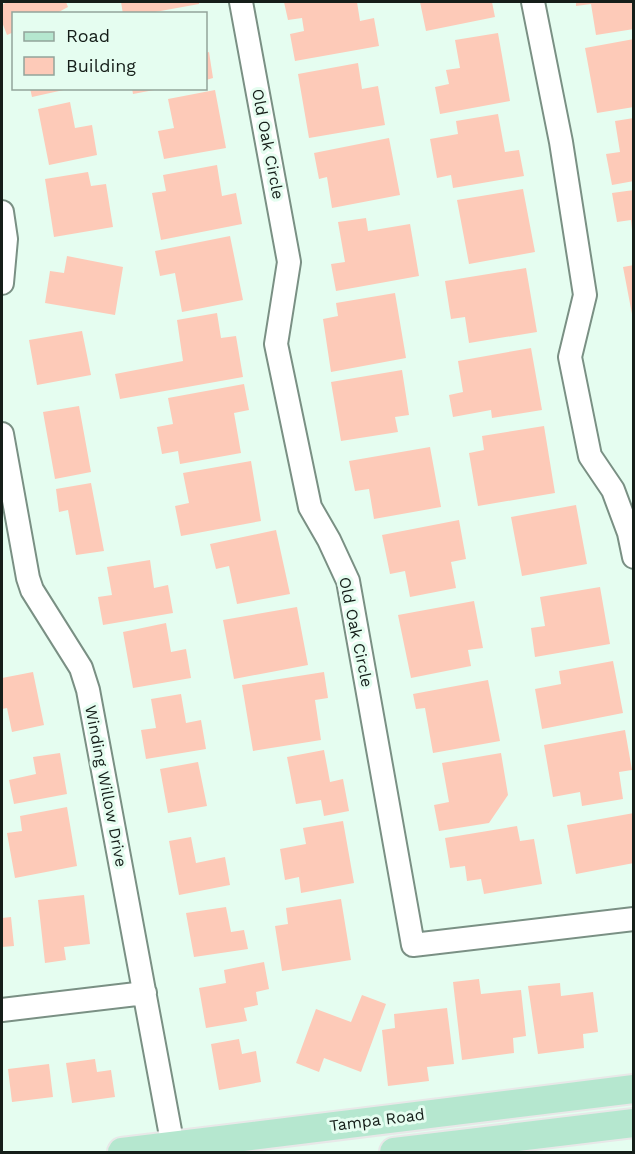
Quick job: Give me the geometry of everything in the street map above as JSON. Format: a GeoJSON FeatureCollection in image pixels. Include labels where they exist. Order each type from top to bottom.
{"type":"FeatureCollection","features":[{"type":"Feature","properties":{"kind":"main road","name":"Tampa Road"},"geometry":{"type":"LineString","coordinates":[[122,1152],[173,1149],[633,1089]]}},
{"type":"Feature","properties":{"kind":"main road","name":"Tampa Road"},"geometry":{"type":"LineString","coordinates":[[394,1152],[633,1123]]}},
{"type":"Feature","properties":{"kind":"street","name":"Old Oak Circle"},"geometry":{"type":"LineString","coordinates":[[241,2],[290,262],[276,344],[310,507],[329,540],[348,581],[413,945],[633,919]]}},
{"type":"Feature","properties":{"kind":"street"},"geometry":{"type":"LineString","coordinates":[[533,2],[561,142],[585,295],[570,357],[590,456],[613,490],[629,533],[633,557]]}},
{"type":"Feature","properties":{"kind":"street"},"geometry":{"type":"LineString","coordinates":[[2,212],[6,239],[2,283]]}},
{"type":"Feature","properties":{"kind":"street","name":"Winding Willow Drive"},"geometry":{"type":"LineString","coordinates":[[2,434],[6,498],[32,590],[81,668],[88,690],[173,1149]]}},
{"type":"Feature","properties":{"kind":"street"},"geometry":{"type":"LineString","coordinates":[[2,1010],[145,993]]}},
{"type":"Feature","properties":{"kind":"building"},"geometry":{"type":"Polygon","coordinates":[[[7,2],[66,2],[68,7],[59,12],[12,12],[12,33],[7,35],[2,22],[2,5],[7,2]]]}},
{"type":"Feature","properties":{"kind":"building"},"geometry":{"type":"Polygon","coordinates":[[[121,2],[199,2],[199,4],[155,12],[123,12],[121,2]]]}},
{"type":"Feature","properties":{"kind":"building"},"geometry":{"type":"Polygon","coordinates":[[[284,2],[357,2],[360,21],[374,18],[379,46],[295,61],[290,34],[304,31],[302,18],[288,20],[284,2]]]}},
{"type":"Feature","properties":{"kind":"building"},"geometry":{"type":"Polygon","coordinates":[[[420,2],[492,2],[495,17],[426,31],[420,2]]]}},
{"type":"Feature","properties":{"kind":"building"},"geometry":{"type":"Polygon","coordinates":[[[576,2],[634,2],[634,29],[596,35],[591,4],[576,6],[576,2]]]}},
{"type":"Feature","properties":{"kind":"building"},"geometry":{"type":"Polygon","coordinates":[[[498,33],[510,101],[440,114],[435,87],[449,84],[446,70],[460,68],[455,40],[498,33]]]}},
{"type":"Feature","properties":{"kind":"building"},"geometry":{"type":"Polygon","coordinates":[[[634,39],[634,107],[597,113],[585,48],[634,39]]]}},
{"type":"Feature","properties":{"kind":"building"},"geometry":{"type":"Polygon","coordinates":[[[209,52],[213,78],[207,80],[207,53],[209,52]]]}},
{"type":"Feature","properties":{"kind":"building"},"geometry":{"type":"Polygon","coordinates":[[[358,63],[362,89],[378,86],[385,125],[309,138],[298,74],[358,63]]]}},
{"type":"Feature","properties":{"kind":"building"},"geometry":{"type":"Polygon","coordinates":[[[30,90],[64,90],[32,97],[30,90]]]}},
{"type":"Feature","properties":{"kind":"building"},"geometry":{"type":"Polygon","coordinates":[[[132,90],[154,90],[133,94],[132,90]]]}},
{"type":"Feature","properties":{"kind":"building"},"geometry":{"type":"Polygon","coordinates":[[[215,90],[226,148],[164,159],[158,131],[174,128],[168,99],[215,90]]]}},
{"type":"Feature","properties":{"kind":"building"},"geometry":{"type":"Polygon","coordinates":[[[70,102],[75,128],[92,125],[97,155],[49,165],[38,109],[70,102]]]}},
{"type":"Feature","properties":{"kind":"building"},"geometry":{"type":"Polygon","coordinates":[[[498,114],[505,152],[519,150],[524,176],[453,188],[451,175],[437,178],[430,139],[458,134],[456,121],[498,114]]]}},
{"type":"Feature","properties":{"kind":"building"},"geometry":{"type":"Polygon","coordinates":[[[634,118],[634,181],[612,185],[606,154],[620,152],[615,121],[634,118]]]}},
{"type":"Feature","properties":{"kind":"building"},"geometry":{"type":"Polygon","coordinates":[[[389,138],[400,195],[332,208],[327,177],[319,179],[314,153],[389,138]]]}},
{"type":"Feature","properties":{"kind":"building"},"geometry":{"type":"Polygon","coordinates":[[[217,165],[222,196],[236,193],[242,224],[161,240],[152,193],[166,191],[163,175],[217,165]]]}},
{"type":"Feature","properties":{"kind":"building"},"geometry":{"type":"Polygon","coordinates":[[[88,172],[91,186],[106,184],[113,227],[54,237],[45,179],[88,172]]]}},
{"type":"Feature","properties":{"kind":"building"},"geometry":{"type":"Polygon","coordinates":[[[523,189],[535,252],[469,264],[457,200],[523,189]]]}},
{"type":"Feature","properties":{"kind":"building"},"geometry":{"type":"Polygon","coordinates":[[[634,190],[634,230],[632,230],[631,220],[617,222],[612,193],[634,190]]]}},
{"type":"Feature","properties":{"kind":"building"},"geometry":{"type":"Polygon","coordinates":[[[366,218],[368,231],[410,224],[419,276],[336,291],[331,264],[345,262],[338,222],[366,218]]]}},
{"type":"Feature","properties":{"kind":"building"},"geometry":{"type":"Polygon","coordinates":[[[230,236],[243,300],[182,312],[175,273],[160,276],[155,251],[230,236]]]}},
{"type":"Feature","properties":{"kind":"building"},"geometry":{"type":"Polygon","coordinates":[[[67,256],[123,267],[115,315],[45,303],[50,271],[64,273],[67,256]]]}},
{"type":"Feature","properties":{"kind":"building"},"geometry":{"type":"Polygon","coordinates":[[[634,265],[634,314],[632,314],[623,267],[634,265]]]}},
{"type":"Feature","properties":{"kind":"building"},"geometry":{"type":"Polygon","coordinates":[[[526,268],[537,332],[469,343],[465,317],[451,319],[445,281],[526,268]]]}},
{"type":"Feature","properties":{"kind":"building"},"geometry":{"type":"Polygon","coordinates":[[[395,293],[406,358],[331,372],[323,319],[338,316],[336,303],[395,293]]]}},
{"type":"Feature","properties":{"kind":"building"},"geometry":{"type":"Polygon","coordinates":[[[217,313],[221,338],[236,336],[243,377],[120,399],[115,374],[183,361],[177,320],[217,313]]]}},
{"type":"Feature","properties":{"kind":"building"},"geometry":{"type":"Polygon","coordinates":[[[82,331],[91,375],[37,385],[29,340],[82,331]]]}},
{"type":"Feature","properties":{"kind":"building"},"geometry":{"type":"Polygon","coordinates":[[[531,348],[542,410],[492,418],[491,410],[453,417],[449,395],[463,392],[458,361],[531,348]]]}},
{"type":"Feature","properties":{"kind":"building"},"geometry":{"type":"Polygon","coordinates":[[[402,370],[409,415],[395,417],[398,432],[341,441],[331,382],[402,370]]]}},
{"type":"Feature","properties":{"kind":"building"},"geometry":{"type":"Polygon","coordinates":[[[244,384],[249,410],[234,413],[241,453],[180,464],[178,451],[162,454],[157,427],[173,424],[168,398],[244,384]]]}},
{"type":"Feature","properties":{"kind":"building"},"geometry":{"type":"Polygon","coordinates":[[[79,406],[91,472],[55,479],[43,412],[79,406]]]}},
{"type":"Feature","properties":{"kind":"building"},"geometry":{"type":"Polygon","coordinates":[[[544,426],[555,493],[478,506],[469,453],[484,450],[482,436],[544,426]]]}},
{"type":"Feature","properties":{"kind":"building"},"geometry":{"type":"Polygon","coordinates":[[[430,447],[441,507],[374,519],[369,489],[355,491],[349,461],[430,447]]]}},
{"type":"Feature","properties":{"kind":"building"},"geometry":{"type":"Polygon","coordinates":[[[251,461],[261,521],[181,536],[175,506],[189,503],[183,473],[251,461]]]}},
{"type":"Feature","properties":{"kind":"building"},"geometry":{"type":"Polygon","coordinates":[[[91,483],[104,551],[76,555],[68,510],[59,512],[56,489],[91,483]]]}},
{"type":"Feature","properties":{"kind":"building"},"geometry":{"type":"Polygon","coordinates":[[[576,505],[587,564],[522,576],[511,517],[576,505]]]}},
{"type":"Feature","properties":{"kind":"building"},"geometry":{"type":"Polygon","coordinates":[[[459,520],[466,559],[451,562],[456,588],[410,597],[405,571],[390,574],[382,535],[459,520]]]}},
{"type":"Feature","properties":{"kind":"building"},"geometry":{"type":"Polygon","coordinates":[[[276,530],[290,594],[237,604],[229,566],[216,569],[210,544],[276,530]]]}},
{"type":"Feature","properties":{"kind":"building"},"geometry":{"type":"Polygon","coordinates":[[[150,560],[154,588],[168,585],[173,613],[103,625],[98,597],[112,595],[107,567],[150,560]]]}},
{"type":"Feature","properties":{"kind":"building"},"geometry":{"type":"Polygon","coordinates":[[[600,587],[610,644],[535,657],[531,628],[545,626],[540,597],[600,587]]]}},
{"type":"Feature","properties":{"kind":"building"},"geometry":{"type":"Polygon","coordinates":[[[474,601],[483,648],[468,650],[471,666],[411,678],[398,615],[474,601]]]}},
{"type":"Feature","properties":{"kind":"building"},"geometry":{"type":"Polygon","coordinates":[[[297,607],[308,665],[234,679],[223,620],[297,607]]]}},
{"type":"Feature","properties":{"kind":"building"},"geometry":{"type":"Polygon","coordinates":[[[166,623],[171,652],[186,649],[191,678],[133,688],[123,632],[166,623]]]}},
{"type":"Feature","properties":{"kind":"building"},"geometry":{"type":"Polygon","coordinates":[[[613,661],[623,713],[542,729],[535,689],[561,684],[559,671],[613,661]]]}},
{"type":"Feature","properties":{"kind":"building"},"geometry":{"type":"Polygon","coordinates":[[[33,672],[44,725],[12,732],[7,708],[2,709],[2,678],[33,672]]]}},
{"type":"Feature","properties":{"kind":"building"},"geometry":{"type":"Polygon","coordinates":[[[324,672],[328,698],[315,700],[321,740],[253,751],[242,685],[324,672]]]}},
{"type":"Feature","properties":{"kind":"building"},"geometry":{"type":"Polygon","coordinates":[[[488,680],[500,741],[433,753],[425,708],[416,709],[413,694],[488,680]]]}},
{"type":"Feature","properties":{"kind":"building"},"geometry":{"type":"Polygon","coordinates":[[[181,694],[186,723],[201,720],[206,749],[146,759],[141,730],[156,728],[151,699],[181,694]]]}},
{"type":"Feature","properties":{"kind":"building"},"geometry":{"type":"Polygon","coordinates":[[[625,730],[632,770],[619,772],[623,799],[582,806],[580,792],[553,797],[544,745],[625,730]]]}},
{"type":"Feature","properties":{"kind":"building"},"geometry":{"type":"Polygon","coordinates":[[[324,750],[330,782],[343,779],[349,811],[324,816],[321,800],[296,804],[287,757],[324,750]]]}},
{"type":"Feature","properties":{"kind":"building"},"geometry":{"type":"Polygon","coordinates":[[[60,753],[67,794],[14,804],[9,780],[36,774],[33,757],[60,753]]]}},
{"type":"Feature","properties":{"kind":"building"},"geometry":{"type":"Polygon","coordinates":[[[501,753],[508,795],[489,823],[439,831],[434,805],[449,802],[442,763],[501,753]]]}},
{"type":"Feature","properties":{"kind":"building"},"geometry":{"type":"Polygon","coordinates":[[[198,762],[207,806],[168,813],[160,769],[198,762]]]}},
{"type":"Feature","properties":{"kind":"building"},"geometry":{"type":"Polygon","coordinates":[[[67,807],[77,866],[15,878],[7,833],[22,831],[20,816],[67,807]]]}},
{"type":"Feature","properties":{"kind":"building"},"geometry":{"type":"Polygon","coordinates":[[[634,813],[634,863],[576,874],[567,825],[634,813]]]}},
{"type":"Feature","properties":{"kind":"building"},"geometry":{"type":"Polygon","coordinates":[[[343,821],[354,883],[301,893],[299,877],[285,880],[280,849],[306,844],[303,828],[343,821]]]}},
{"type":"Feature","properties":{"kind":"building"},"geometry":{"type":"Polygon","coordinates":[[[517,826],[520,841],[534,839],[542,884],[484,894],[481,879],[467,881],[465,866],[450,868],[445,838],[517,826]]]}},
{"type":"Feature","properties":{"kind":"building"},"geometry":{"type":"Polygon","coordinates":[[[191,837],[196,863],[225,857],[230,885],[179,895],[169,841],[191,837]]]}},
{"type":"Feature","properties":{"kind":"building"},"geometry":{"type":"Polygon","coordinates":[[[84,895],[90,944],[64,947],[66,960],[45,963],[38,900],[84,895]]]}},
{"type":"Feature","properties":{"kind":"building"},"geometry":{"type":"Polygon","coordinates":[[[341,899],[351,960],[282,971],[275,926],[288,924],[286,908],[341,899]]]}},
{"type":"Feature","properties":{"kind":"building"},"geometry":{"type":"Polygon","coordinates":[[[226,907],[231,932],[244,930],[248,949],[194,957],[186,913],[226,907]]]}},
{"type":"Feature","properties":{"kind":"building"},"geometry":{"type":"Polygon","coordinates":[[[11,917],[14,946],[2,947],[2,918],[11,917]]]}},
{"type":"Feature","properties":{"kind":"building"},"geometry":{"type":"Polygon","coordinates":[[[264,962],[269,989],[256,992],[258,1005],[244,1008],[247,1021],[206,1028],[199,988],[226,983],[224,970],[264,962]]]}},
{"type":"Feature","properties":{"kind":"building"},"geometry":{"type":"Polygon","coordinates":[[[479,979],[481,994],[521,990],[526,1036],[513,1038],[514,1053],[462,1060],[453,982],[479,979]]]}},
{"type":"Feature","properties":{"kind":"building"},"geometry":{"type":"Polygon","coordinates":[[[560,983],[561,996],[593,992],[598,1032],[583,1034],[584,1048],[538,1054],[528,986],[560,983]]]}},
{"type":"Feature","properties":{"kind":"building"},"geometry":{"type":"Polygon","coordinates":[[[362,995],[386,1004],[361,1072],[324,1058],[319,1072],[296,1063],[316,1009],[351,1022],[362,995]]]}},
{"type":"Feature","properties":{"kind":"building"},"geometry":{"type":"Polygon","coordinates":[[[447,1008],[454,1064],[427,1067],[429,1081],[388,1086],[382,1030],[395,1028],[394,1014],[447,1008]]]}},
{"type":"Feature","properties":{"kind":"building"},"geometry":{"type":"Polygon","coordinates":[[[239,1039],[242,1054],[256,1051],[261,1082],[219,1090],[211,1044],[239,1039]]]}},
{"type":"Feature","properties":{"kind":"building"},"geometry":{"type":"Polygon","coordinates":[[[95,1059],[97,1072],[111,1070],[115,1097],[72,1103],[66,1063],[95,1059]]]}},
{"type":"Feature","properties":{"kind":"building"},"geometry":{"type":"Polygon","coordinates":[[[49,1064],[53,1097],[12,1102],[8,1069],[49,1064]]]}}]}
